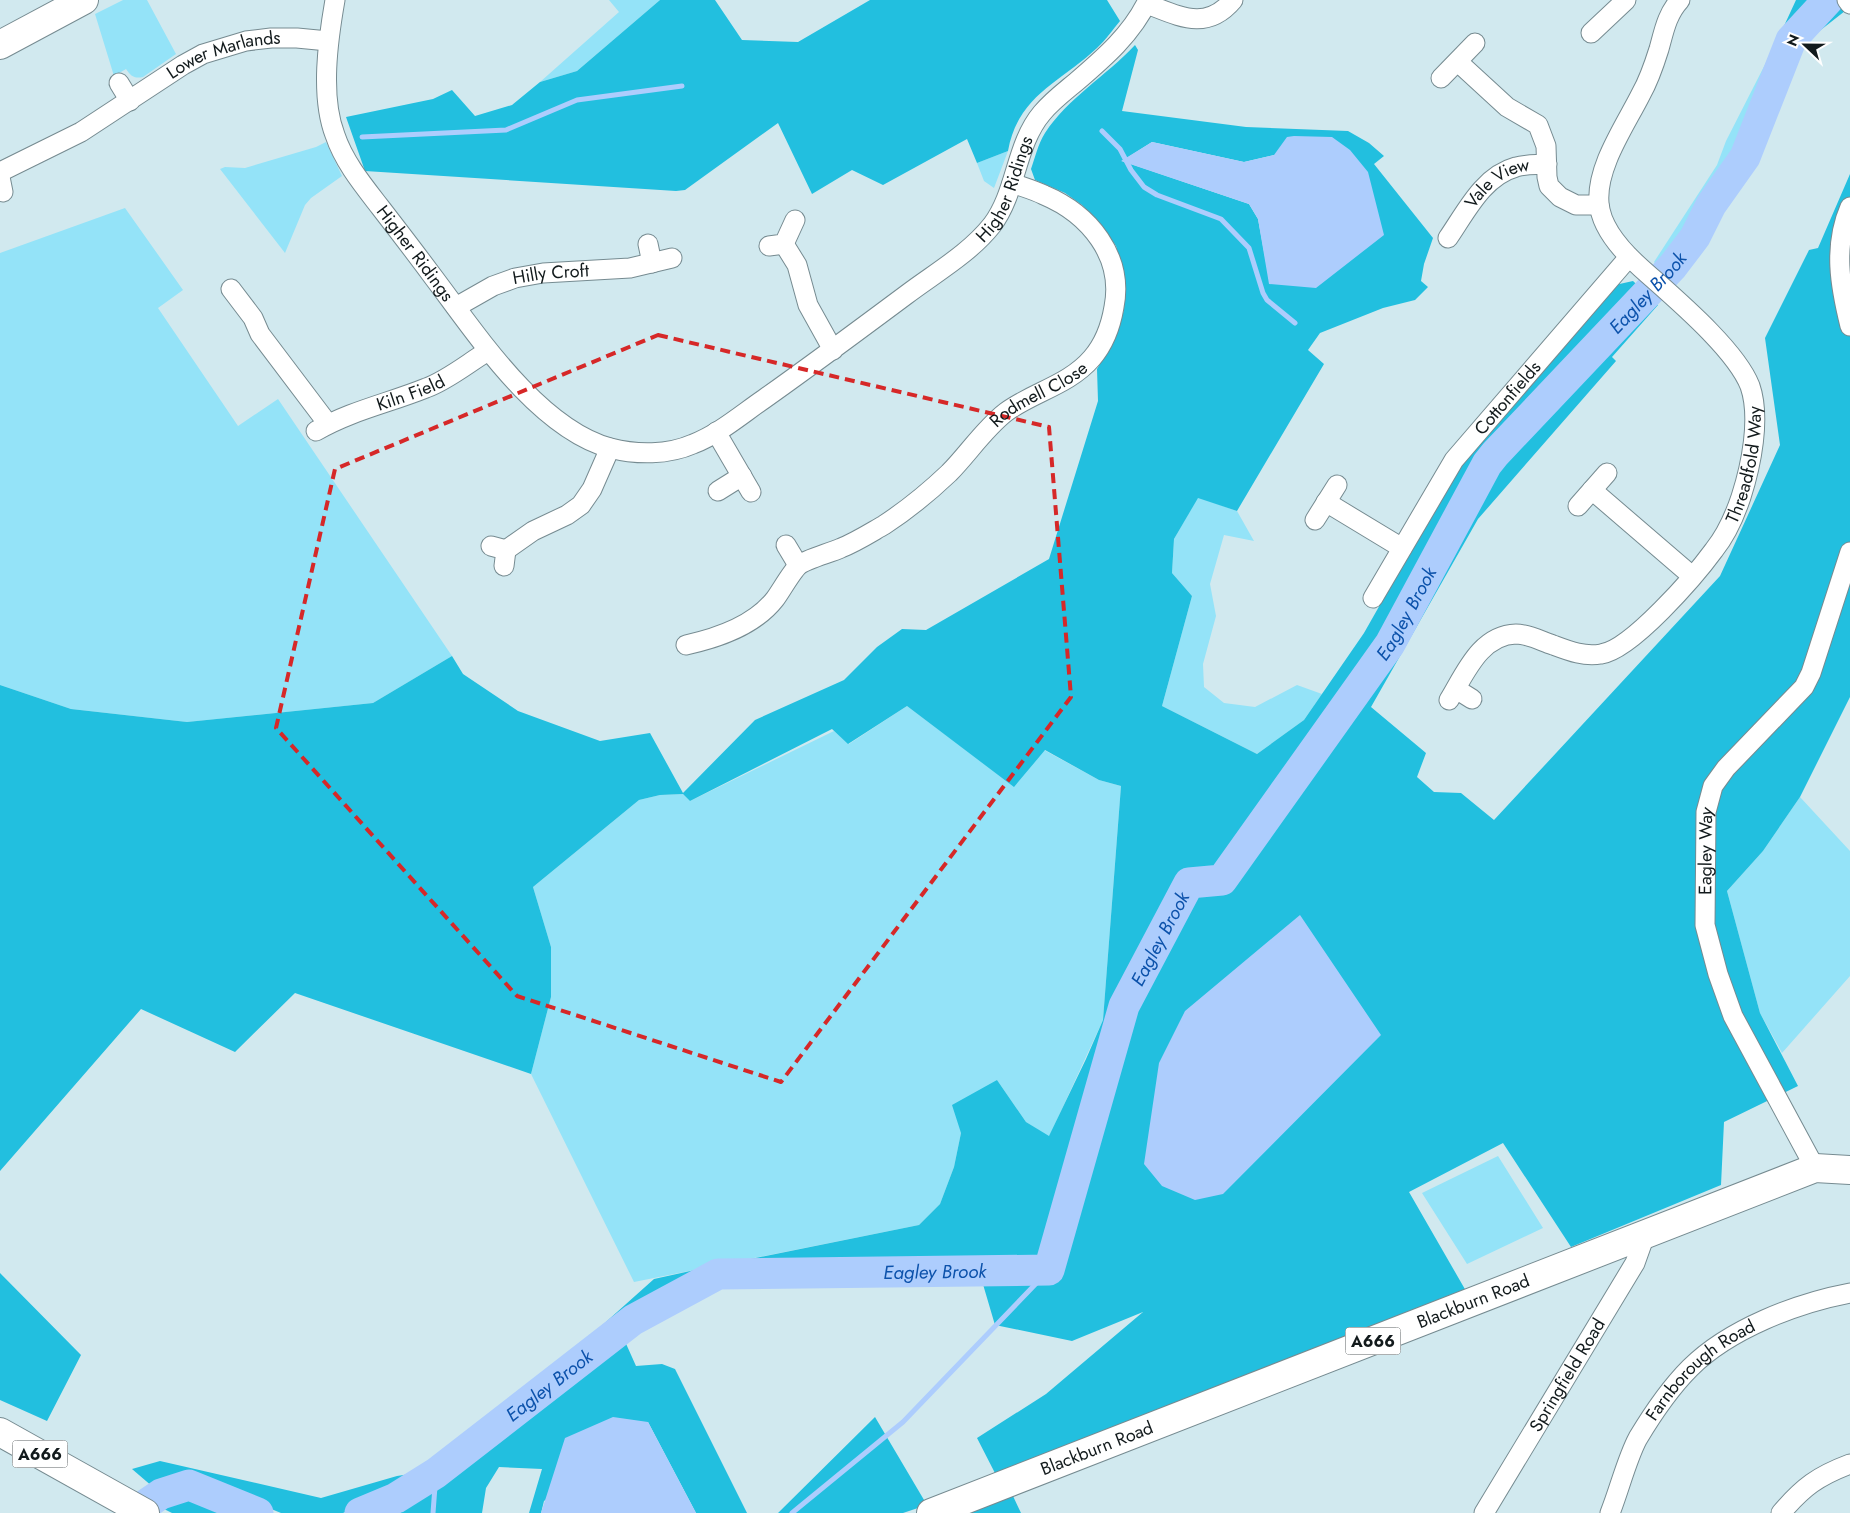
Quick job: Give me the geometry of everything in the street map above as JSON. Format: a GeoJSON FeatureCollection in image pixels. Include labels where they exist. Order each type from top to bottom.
{"type":"FeatureCollection","features":[{"type":"Feature","properties":{"kind":"main road"},"geometry":{"type":"LineString","coordinates":[[0,45],[84,0]]}},
{"type":"Feature","properties":{"kind":"main road","name":"Blackburn Road"},"geometry":{"type":"LineString","coordinates":[[931,1513],[1815,1168],[1850,1170]]}},
{"type":"Feature","properties":{"kind":"main road","name":"A666"},"geometry":{"type":"LineString","coordinates":[[0,1432],[145,1513]]}},
{"type":"Feature","properties":{"kind":"street","name":"Higher Ridings"},"geometry":{"type":"LineString","coordinates":[[335,0],[328,41],[327,86],[334,135],[354,172],[488,351],[539,406],[565,427],[586,439],[610,448],[639,453],[669,451],[693,444],[716,432],[833,350],[972,246],[992,224],[1004,204],[1027,138],[1040,115],[1051,103],[1115,47],[1147,2]]}},
{"type":"Feature","properties":{"kind":"street"},"geometry":{"type":"LineString","coordinates":[[1147,2],[1178,16],[1201,20],[1220,13],[1233,0]]}},
{"type":"Feature","properties":{"kind":"street"},"geometry":{"type":"LineString","coordinates":[[1592,34],[1626,0]]}},
{"type":"Feature","properties":{"kind":"street","name":"Threadfold Way"},"geometry":{"type":"LineString","coordinates":[[1472,699],[1452,695],[1472,661],[1492,641],[1504,636],[1516,634],[1527,636],[1573,653],[1585,655],[1610,653],[1628,642],[1692,576],[1716,548],[1732,520],[1741,497],[1752,446],[1755,411],[1749,384],[1718,341],[1634,262],[1616,242],[1605,222],[1599,205],[1604,167],[1649,80],[1666,23],[1675,5],[1680,0]]}},
{"type":"Feature","properties":{"kind":"street"},"geometry":{"type":"LineString","coordinates":[[1847,0],[1850,4]]}},
{"type":"Feature","properties":{"kind":"street","name":"Lower Marlands"},"geometry":{"type":"LineString","coordinates":[[0,172],[81,132],[182,65],[203,54],[226,46],[271,38],[328,41]]}},
{"type":"Feature","properties":{"kind":"street"},"geometry":{"type":"LineString","coordinates":[[1441,78],[1475,43]]}},
{"type":"Feature","properties":{"kind":"street"},"geometry":{"type":"LineString","coordinates":[[1458,62],[1507,107],[1538,125],[1546,146],[1549,186],[1560,197],[1576,205],[1599,205]]}},
{"type":"Feature","properties":{"kind":"street"},"geometry":{"type":"LineString","coordinates":[[119,83],[130,101]]}},
{"type":"Feature","properties":{"kind":"street","name":"Vale View"},"geometry":{"type":"LineString","coordinates":[[1448,238],[1465,224],[1481,190],[1489,182],[1504,172],[1523,165],[1547,164]]}},
{"type":"Feature","properties":{"kind":"street","name":"Rodmell Close"},"geometry":{"type":"LineString","coordinates":[[798,566],[862,538],[907,508],[949,473],[1006,412],[1072,376],[1092,359],[1103,342],[1111,322],[1115,301],[1116,279],[1108,250],[1092,228],[1072,211],[1046,195],[1012,183]]}},
{"type":"Feature","properties":{"kind":"street"},"geometry":{"type":"LineString","coordinates":[[1850,207],[1843,223],[1840,242],[1840,286],[1850,326]]}},
{"type":"Feature","properties":{"kind":"street"},"geometry":{"type":"LineString","coordinates":[[795,220],[776,245],[798,265],[808,305],[833,350]]}},
{"type":"Feature","properties":{"kind":"street"},"geometry":{"type":"LineString","coordinates":[[648,244],[652,263]]}},
{"type":"Feature","properties":{"kind":"street","name":"Hilly Croft"},"geometry":{"type":"LineString","coordinates":[[456,307],[493,286],[515,278],[543,273],[630,268],[672,258]]}},
{"type":"Feature","properties":{"kind":"street","name":"Cottonfields"},"geometry":{"type":"LineString","coordinates":[[1373,598],[1454,460],[1634,262]]}},
{"type":"Feature","properties":{"kind":"street","name":"Kiln Field"},"geometry":{"type":"LineString","coordinates":[[232,289],[257,310],[260,334],[322,428],[374,406],[432,386],[488,351]]}},
{"type":"Feature","properties":{"kind":"street"},"geometry":{"type":"LineString","coordinates":[[716,432],[747,484],[718,491]]}},
{"type":"Feature","properties":{"kind":"street"},"geometry":{"type":"LineString","coordinates":[[500,554],[533,531],[568,515],[581,505],[592,489],[610,448]]}},
{"type":"Feature","properties":{"kind":"street"},"geometry":{"type":"LineString","coordinates":[[1578,506],[1607,473]]}},
{"type":"Feature","properties":{"kind":"street"},"geometry":{"type":"LineString","coordinates":[[1315,520],[1337,484]]}},
{"type":"Feature","properties":{"kind":"street"},"geometry":{"type":"LineString","coordinates":[[1592,490],[1692,576]]}},
{"type":"Feature","properties":{"kind":"street"},"geometry":{"type":"LineString","coordinates":[[1326,502],[1402,548]]}},
{"type":"Feature","properties":{"kind":"street"},"geometry":{"type":"LineString","coordinates":[[686,646],[712,648],[769,607],[798,566],[786,546]]}},
{"type":"Feature","properties":{"kind":"street","name":"Eagley Way"},"geometry":{"type":"LineString","coordinates":[[1815,1168],[1733,1016],[1718,974],[1705,925],[1706,812],[1713,786],[1726,768],[1804,687],[1811,673],[1850,552]]}},
{"type":"Feature","properties":{"kind":"street","name":"Springfield Road"},"geometry":{"type":"LineString","coordinates":[[1484,1513],[1635,1263],[1645,1235]]}},
{"type":"Feature","properties":{"kind":"street","name":"Farnborough Road"},"geometry":{"type":"LineString","coordinates":[[1610,1513],[1637,1440],[1672,1388],[1691,1367],[1717,1347],[1775,1316],[1805,1304],[1850,1293]]}},
{"type":"Feature","properties":{"kind":"street"},"geometry":{"type":"LineString","coordinates":[[1781,1513],[1795,1496],[1815,1479],[1850,1464]]}},
{"type":"Feature","properties":{"kind":"highlighted area"},"geometry":{"type":"Polygon","coordinates":[[[658,335],[1049,427],[1071,697],[781,1082],[517,996],[276,728],[335,469],[658,335]]]}},
{"type":"Feature","properties":{"kind":"shaded area"},"geometry":{"type":"Polygon","coordinates":[[[123,0],[147,0],[176,54],[143,77],[137,78],[126,69],[114,76],[95,14],[123,0]]]}},
{"type":"Feature","properties":{"kind":"shaded area"},"geometry":{"type":"Polygon","coordinates":[[[609,0],[660,0],[577,71],[540,82],[619,12],[609,0]]]}},
{"type":"Feature","properties":{"kind":"shaded area"},"geometry":{"type":"Polygon","coordinates":[[[660,0],[715,0],[742,40],[798,42],[870,0],[1107,0],[1120,21],[1097,48],[1043,91],[1031,103],[1021,116],[1013,132],[1008,151],[977,163],[967,139],[883,185],[852,170],[812,194],[778,123],[685,190],[676,191],[365,171],[346,117],[433,99],[452,90],[475,116],[512,105],[540,82],[577,71],[660,0]]]}},
{"type":"Feature","properties":{"kind":"shaded area"},"geometry":{"type":"Polygon","coordinates":[[[1796,0],[1835,0],[1845,11],[1808,40],[1801,51],[1778,39],[1796,0]]]}},
{"type":"Feature","properties":{"kind":"shaded area"},"geometry":{"type":"Polygon","coordinates":[[[1778,39],[1801,51],[1773,103],[1766,135],[1756,144],[1742,178],[1733,184],[1674,283],[1654,262],[1717,165],[1726,141],[1778,39]]]}},
{"type":"Feature","properties":{"kind":"shaded area"},"geometry":{"type":"Polygon","coordinates":[[[1135,45],[1138,50],[1122,111],[1246,127],[1348,131],[1369,143],[1384,156],[1374,164],[1433,238],[1424,264],[1421,281],[1428,287],[1415,300],[1383,308],[1320,333],[1308,350],[1324,364],[1237,511],[1198,498],[1174,539],[1172,573],[1192,596],[1162,706],[1257,754],[1304,720],[1364,633],[1460,464],[1615,285],[1633,281],[1658,305],[1612,357],[1616,361],[1478,519],[1371,707],[1426,753],[1417,777],[1434,792],[1461,793],[1494,820],[1720,576],[1780,445],[1765,338],[1809,250],[1818,248],[1850,174],[1850,697],[1800,797],[1763,851],[1727,891],[1760,1013],[1798,1086],[1724,1122],[1721,1185],[1571,1247],[1503,1143],[1409,1192],[1466,1291],[997,1477],[977,1438],[1046,1394],[1143,1312],[1072,1341],[995,1325],[977,1264],[731,1263],[919,1225],[940,1204],[954,1167],[961,1133],[952,1105],[997,1080],[1026,1122],[1049,1136],[1103,1020],[1121,786],[1099,780],[1045,750],[1014,787],[907,706],[848,744],[832,729],[690,801],[683,794],[660,795],[639,800],[533,887],[551,947],[551,997],[531,1074],[295,993],[235,1052],[141,1009],[0,1171],[0,685],[71,709],[187,722],[373,703],[452,656],[463,674],[518,711],[600,741],[650,733],[683,793],[755,720],[844,680],[877,647],[902,629],[926,630],[1049,559],[1098,401],[1097,369],[1114,340],[1124,310],[1125,279],[1116,246],[1100,223],[1082,205],[1065,193],[1035,180],[1031,169],[1043,137],[1054,120],[1135,45]],[[1152,142],[1122,161],[1249,204],[1258,219],[1270,284],[1274,155],[1244,162],[1152,142]]]}},
{"type":"Feature","properties":{"kind":"shaded area"},"geometry":{"type":"Polygon","coordinates":[[[1287,137],[1332,137],[1350,150],[1368,172],[1384,235],[1316,288],[1269,284],[1258,219],[1249,204],[1121,161],[1152,142],[1244,162],[1274,155],[1287,137]]]}},
{"type":"Feature","properties":{"kind":"shaded area"},"geometry":{"type":"Polygon","coordinates":[[[326,142],[342,176],[311,198],[305,205],[285,253],[220,169],[225,167],[245,168],[316,147],[326,142]]]}},
{"type":"Feature","properties":{"kind":"shaded area"},"geometry":{"type":"Polygon","coordinates":[[[1008,151],[994,188],[984,181],[977,163],[1008,151]]]}},
{"type":"Feature","properties":{"kind":"shaded area"},"geometry":{"type":"Polygon","coordinates":[[[125,208],[183,290],[158,308],[238,426],[278,399],[452,656],[373,703],[187,722],[71,709],[0,685],[0,253],[125,208]]]}},
{"type":"Feature","properties":{"kind":"shaded area"},"geometry":{"type":"Polygon","coordinates":[[[1198,497],[1237,511],[1254,541],[1224,535],[1210,584],[1216,616],[1203,664],[1204,687],[1224,703],[1255,707],[1297,685],[1322,694],[1304,720],[1257,754],[1162,706],[1192,596],[1172,573],[1174,539],[1198,497]]]}},
{"type":"Feature","properties":{"kind":"shaded area"},"geometry":{"type":"Polygon","coordinates":[[[907,706],[1014,786],[1044,750],[1099,780],[1121,786],[1103,1020],[1049,1137],[1026,1122],[997,1080],[961,1133],[954,1167],[940,1204],[919,1225],[634,1282],[531,1074],[551,997],[551,947],[533,887],[639,800],[660,795],[683,794],[690,801],[834,731],[849,744],[907,706]]]}},
{"type":"Feature","properties":{"kind":"shaded area"},"geometry":{"type":"Polygon","coordinates":[[[1800,797],[1850,851],[1850,976],[1782,1053],[1760,1013],[1727,891],[1763,851],[1800,797]]]}},
{"type":"Feature","properties":{"kind":"shaded area"},"geometry":{"type":"Polygon","coordinates":[[[1300,915],[1381,1035],[1223,1194],[1195,1200],[1162,1186],[1144,1164],[1159,1063],[1185,1011],[1300,915]]]}},
{"type":"Feature","properties":{"kind":"shaded area"},"geometry":{"type":"Polygon","coordinates":[[[1498,1156],[1543,1228],[1467,1264],[1422,1193],[1498,1156]]]}},
{"type":"Feature","properties":{"kind":"shaded area"},"geometry":{"type":"Polygon","coordinates":[[[713,1266],[629,1312],[504,1413],[654,1279],[713,1266]]]}},
{"type":"Feature","properties":{"kind":"shaded area"},"geometry":{"type":"Polygon","coordinates":[[[0,1273],[81,1355],[47,1421],[0,1400],[0,1273]]]}},
{"type":"Feature","properties":{"kind":"shaded area"},"geometry":{"type":"Polygon","coordinates":[[[623,1337],[636,1366],[662,1364],[675,1369],[747,1513],[696,1513],[648,1422],[544,1501],[541,1513],[529,1513],[542,1469],[499,1467],[486,1488],[482,1513],[381,1513],[420,1494],[623,1337]]]}},
{"type":"Feature","properties":{"kind":"shaded area"},"geometry":{"type":"Polygon","coordinates":[[[613,1417],[648,1422],[696,1513],[541,1513],[565,1438],[613,1417]]]}},
{"type":"Feature","properties":{"kind":"shaded area"},"geometry":{"type":"Polygon","coordinates":[[[875,1417],[927,1505],[903,1513],[778,1513],[875,1417]]]}},
{"type":"Feature","properties":{"kind":"shaded area"},"geometry":{"type":"Polygon","coordinates":[[[160,1461],[321,1498],[397,1476],[429,1471],[388,1494],[343,1513],[281,1513],[193,1477],[153,1487],[132,1469],[160,1461]]]}},
{"type":"Feature","properties":{"kind":"shaded area"},"geometry":{"type":"Polygon","coordinates":[[[191,1493],[236,1513],[172,1513],[162,1508],[191,1493]]]}},
{"type":"Feature","properties":{"kind":"shaded area"},"geometry":{"type":"Polygon","coordinates":[[[1013,1496],[1021,1513],[962,1513],[1013,1496]]]}},
{"type":"Feature","properties":{"kind":"waterway","name":"Eagley Brook"},"geometry":{"type":"LineString","coordinates":[[360,1513],[396,1498],[436,1473],[633,1320],[718,1274],[1049,1270],[1124,1006],[1189,883],[1222,880],[1390,644],[1487,464],[1673,266],[1695,237],[1711,205],[1745,157],[1791,40],[1828,0]]}},
{"type":"Feature","properties":{"kind":"waterway"},"geometry":{"type":"LineString","coordinates":[[362,137],[506,130],[577,100],[682,86]]}},
{"type":"Feature","properties":{"kind":"waterway"},"geometry":{"type":"LineString","coordinates":[[1102,131],[1120,149],[1131,170],[1144,187],[1157,195],[1221,219],[1249,248],[1267,300],[1295,323]]}},
{"type":"Feature","properties":{"kind":"waterway"},"geometry":{"type":"LineString","coordinates":[[792,1513],[903,1422],[1049,1270]]}},
{"type":"Feature","properties":{"kind":"waterway"},"geometry":{"type":"LineString","coordinates":[[433,1513],[436,1473]]}},
{"type":"Feature","properties":{"kind":"waterway","name":"Eagley Brook"},"geometry":{"type":"LineString","coordinates":[[133,1513],[161,1494],[189,1485],[258,1513]]}}]}
